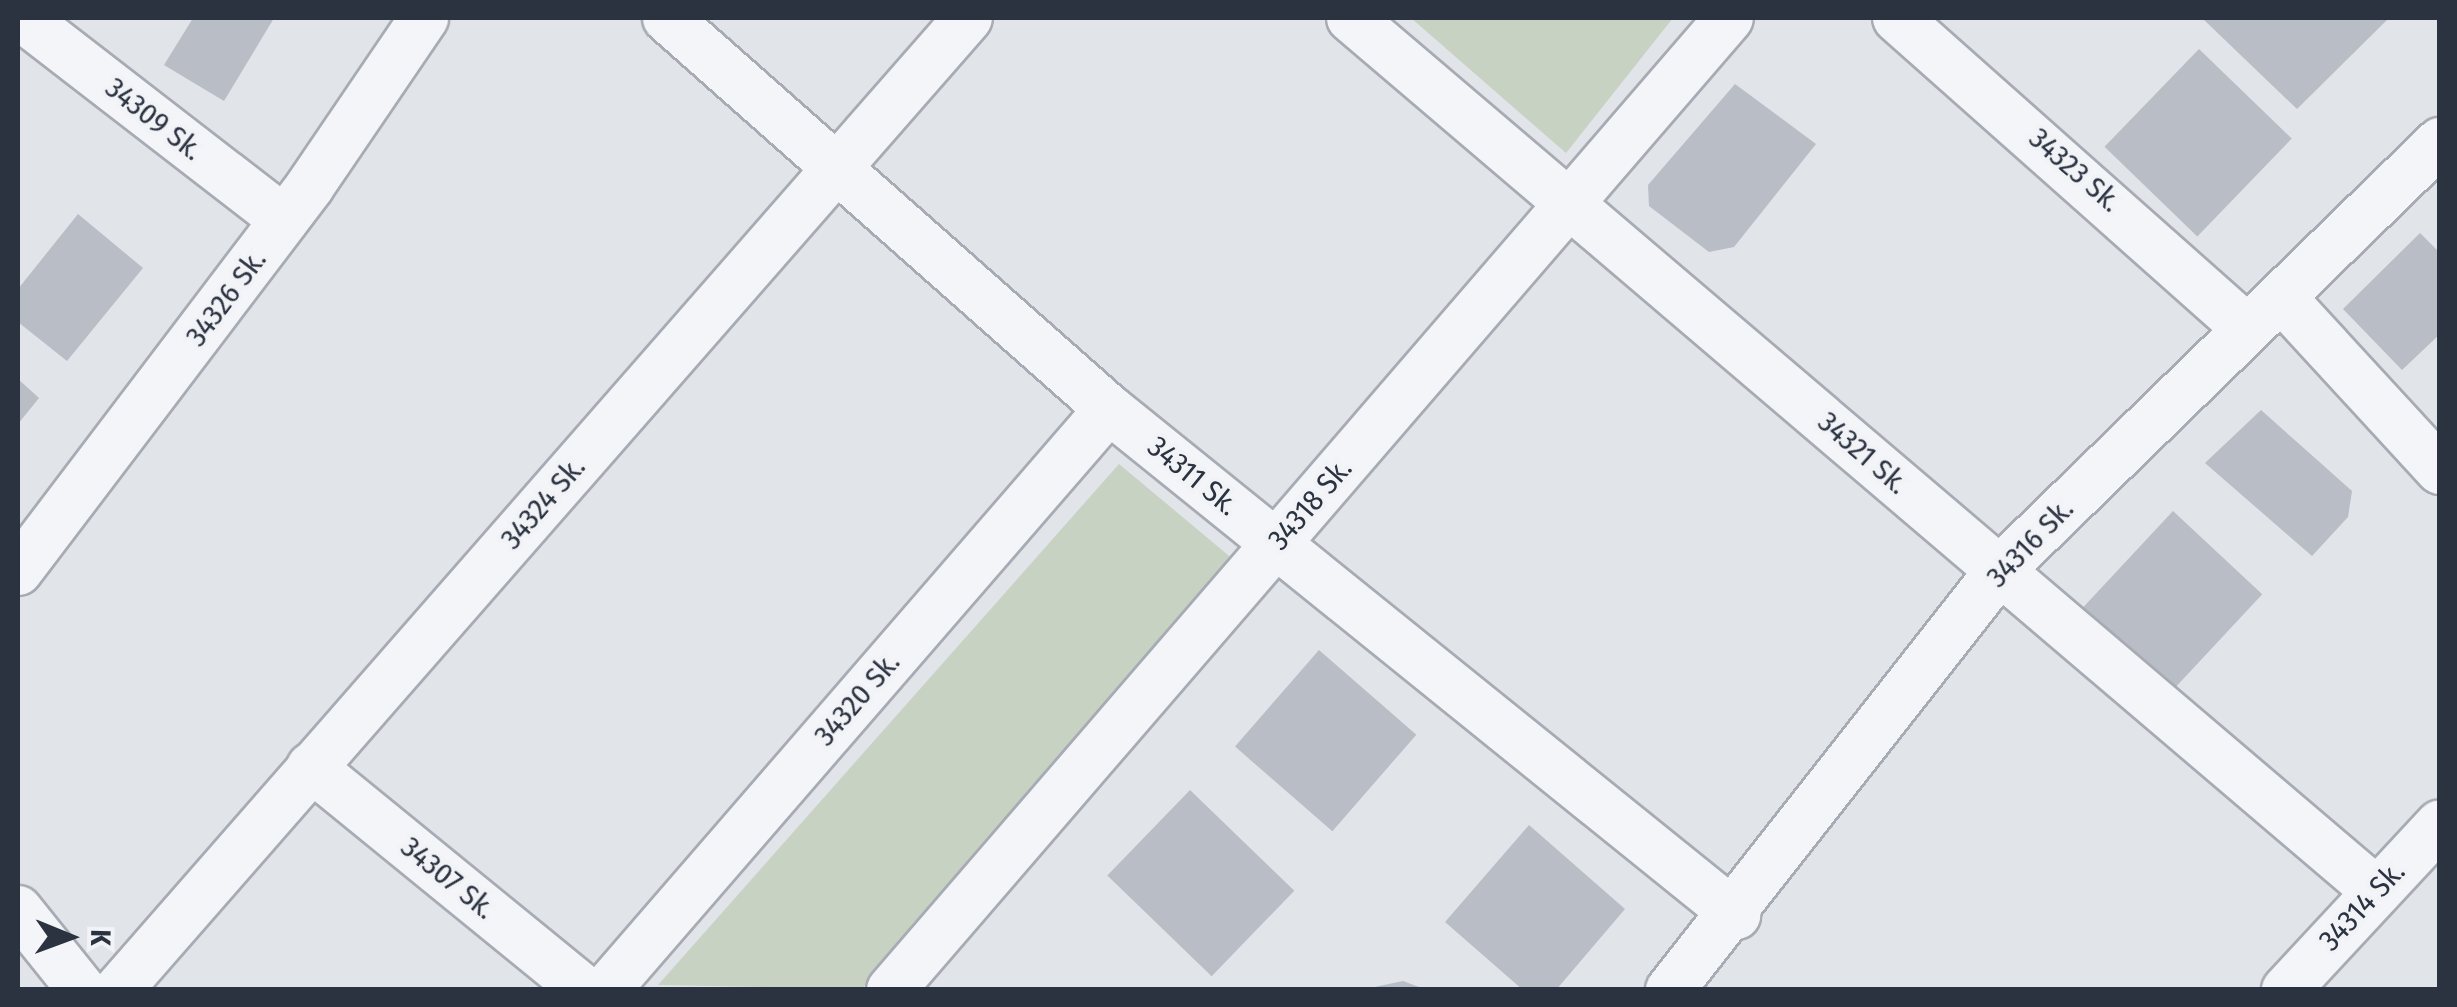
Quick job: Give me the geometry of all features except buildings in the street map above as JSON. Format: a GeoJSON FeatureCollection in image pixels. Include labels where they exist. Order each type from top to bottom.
{"type":"FeatureCollection","features":[{"type":"Feature","properties":{"kind":"street","name":"34309 Sk."},"geometry":{"type":"LineString","coordinates":[[23,18],[284,220]]}},
{"type":"Feature","properties":{"kind":"street","name":"34326 Sk."},"geometry":{"type":"LineString","coordinates":[[18,571],[284,220],[424,18]]}},
{"type":"Feature","properties":{"kind":"street","name":"34311 Sk."},"geometry":{"type":"LineString","coordinates":[[667,18],[833,173],[1109,409],[1736,915]]}},
{"type":"Feature","properties":{"kind":"street","name":"34324 Sk."},"geometry":{"type":"LineString","coordinates":[[118,990],[968,18]]}},
{"type":"Feature","properties":{"kind":"street","name":"34321 Sk."},"geometry":{"type":"LineString","coordinates":[[1351,18],[2374,890]]}},
{"type":"Feature","properties":{"kind":"street","name":"34318 Sk."},"geometry":{"type":"LineString","coordinates":[[891,990],[1729,18]]}},
{"type":"Feature","properties":{"kind":"street","name":"34323 Sk."},"geometry":{"type":"LineString","coordinates":[[1896,18],[2247,329]]}},
{"type":"Feature","properties":{"kind":"street","name":"34316 Sk."},"geometry":{"type":"LineString","coordinates":[[1670,990],[1736,915],[2000,570],[2440,142]]}},
{"type":"Feature","properties":{"kind":"street"},"geometry":{"type":"LineString","coordinates":[[2282,296],[2440,470]]}},
{"type":"Feature","properties":{"kind":"street","name":"34320 Sk."},"geometry":{"type":"LineString","coordinates":[[606,990],[1109,409]]}},
{"type":"Feature","properties":{"kind":"street","name":"34307 Sk."},"geometry":{"type":"LineString","coordinates":[[311,767],[584,990]]}},
{"type":"Feature","properties":{"kind":"street","name":"34314 Sk."},"geometry":{"type":"LineString","coordinates":[[2286,990],[2374,890],[2440,824]]}},
{"type":"Feature","properties":{"kind":"street"},"geometry":{"type":"LineString","coordinates":[[18,910],[82,990]]}},
{"type":"Feature","properties":{"kind":"green space"},"geometry":{"type":"Polygon","coordinates":[[[1411,18],[1673,18],[1566,153],[1411,18]]]}},
{"type":"Feature","properties":{"kind":"green space"},"geometry":{"type":"Polygon","coordinates":[[[1119,464],[1234,560],[862,989],[658,985],[1119,464]]]}}]}
